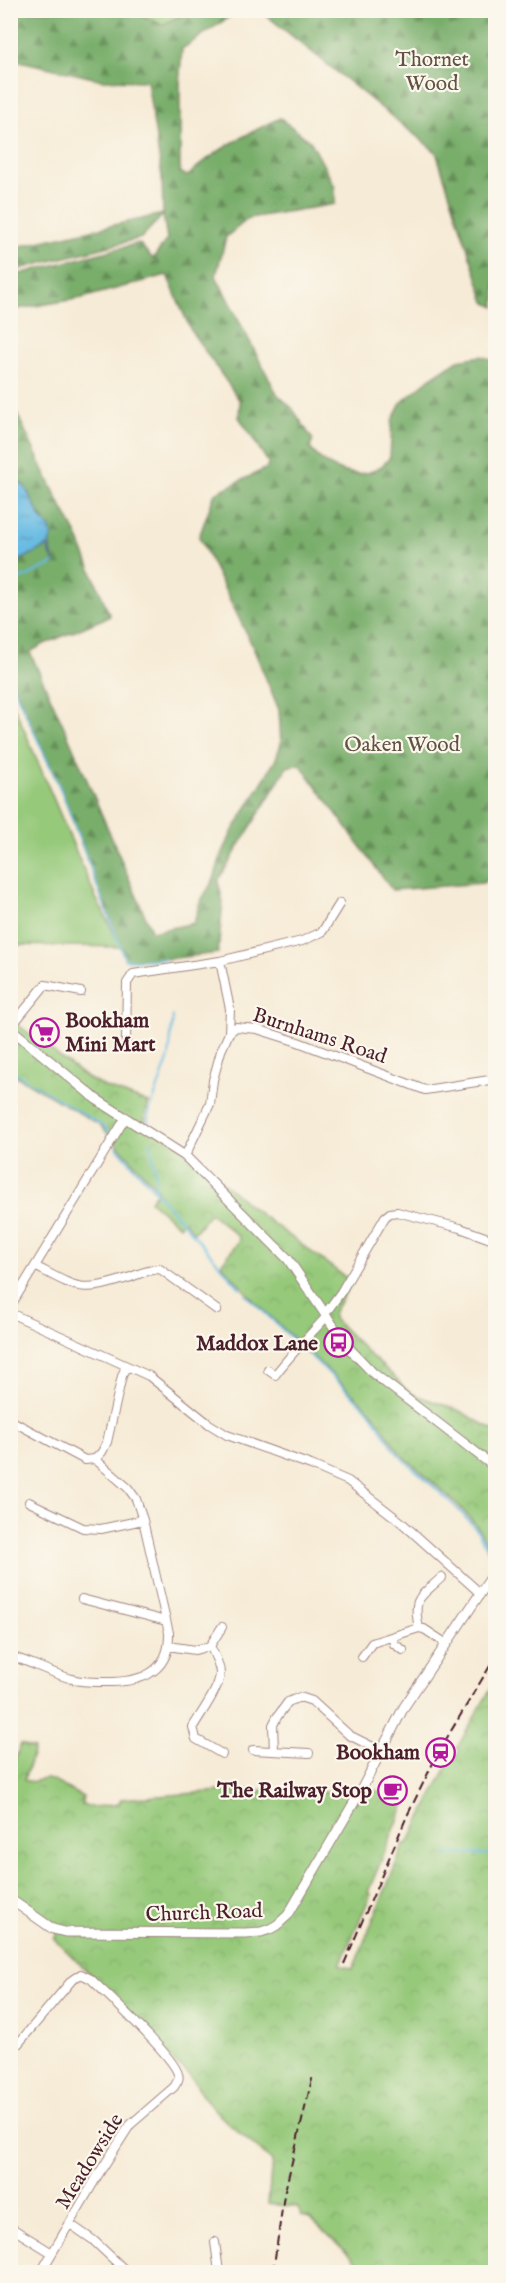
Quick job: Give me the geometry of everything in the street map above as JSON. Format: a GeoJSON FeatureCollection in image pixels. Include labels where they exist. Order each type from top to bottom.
{"type":"FeatureCollection","features":[{"type":"Feature","properties":{"kind":"street"},"geometry":{"type":"LineString","coordinates":[[126,1042],[127,983],[133,974],[220,961],[302,941],[322,932],[340,903]]}},
{"type":"Feature","properties":{"kind":"street"},"geometry":{"type":"LineString","coordinates":[[220,961],[230,1009],[229,1033]]}},
{"type":"Feature","properties":{"kind":"street"},"geometry":{"type":"LineString","coordinates":[[81,992],[45,985],[10,1028],[96,1099],[185,1156],[288,1259],[346,1345],[373,1373],[495,1468]]}},
{"type":"Feature","properties":{"kind":"street","name":"Burnhams Road"},"geometry":{"type":"LineString","coordinates":[[185,1156],[210,1104],[215,1071],[229,1033],[238,1027],[256,1029],[298,1042],[428,1090],[495,1079]]}},
{"type":"Feature","properties":{"kind":"street"},"geometry":{"type":"LineString","coordinates":[[10,1307],[126,1117]]}},
{"type":"Feature","properties":{"kind":"street"},"geometry":{"type":"LineString","coordinates":[[268,1370],[275,1375],[326,1315],[385,1217],[390,1213],[396,1212],[460,1228],[495,1241]]}},
{"type":"Feature","properties":{"kind":"street"},"geometry":{"type":"LineString","coordinates":[[35,1266],[71,1285],[87,1288],[160,1269],[217,1310]]}},
{"type":"Feature","properties":{"kind":"street"},"geometry":{"type":"LineString","coordinates":[[10,1313],[155,1380],[209,1424],[227,1435],[312,1465],[348,1481],[401,1522],[480,1593]]}},
{"type":"Feature","properties":{"kind":"street"},"geometry":{"type":"LineString","coordinates":[[10,1419],[81,1458],[90,1461],[95,1459],[105,1448],[126,1366]]}},
{"type":"Feature","properties":{"kind":"street"},"geometry":{"type":"LineString","coordinates":[[10,1656],[73,1680],[120,1682],[135,1680],[150,1674],[160,1662],[168,1646],[169,1633],[143,1520],[131,1491],[95,1459]]}},
{"type":"Feature","properties":{"kind":"street"},"geometry":{"type":"LineString","coordinates":[[28,1502],[83,1528],[101,1529],[143,1520]]}},
{"type":"Feature","properties":{"kind":"street","name":"Church Road"},"geometry":{"type":"LineString","coordinates":[[10,1899],[53,1929],[65,1932],[245,1933],[270,1929],[288,1915],[359,1794],[404,1707],[495,1570]]}},
{"type":"Feature","properties":{"kind":"street"},"geometry":{"type":"LineString","coordinates":[[419,1628],[415,1611],[416,1602],[442,1577]]}},
{"type":"Feature","properties":{"kind":"street"},"geometry":{"type":"LineString","coordinates":[[82,1599],[166,1621]]}},
{"type":"Feature","properties":{"kind":"street"},"geometry":{"type":"LineString","coordinates":[[168,1646],[195,1650],[210,1646],[222,1627]]}},
{"type":"Feature","properties":{"kind":"street"},"geometry":{"type":"LineString","coordinates":[[362,1657],[372,1643],[419,1628],[447,1644]]}},
{"type":"Feature","properties":{"kind":"street"},"geometry":{"type":"LineString","coordinates":[[393,1637],[394,1644],[403,1650]]}},
{"type":"Feature","properties":{"kind":"street"},"geometry":{"type":"LineString","coordinates":[[210,1646],[218,1661],[220,1674],[216,1686],[193,1727],[196,1739],[222,1754]]}},
{"type":"Feature","properties":{"kind":"street"},"geometry":{"type":"LineString","coordinates":[[274,1751],[273,1725],[288,1702],[300,1697],[312,1701],[349,1735],[381,1751]]}},
{"type":"Feature","properties":{"kind":"street"},"geometry":{"type":"LineString","coordinates":[[253,1750],[309,1753]]}},
{"type":"Feature","properties":{"kind":"street","name":"Meadowside"},"geometry":{"type":"LineString","coordinates":[[18,2044],[72,1980],[81,1974],[91,1979],[140,2028],[172,2063],[179,2078],[174,2087],[130,2125],[41,2272]]}},
{"type":"Feature","properties":{"kind":"street"},"geometry":{"type":"LineString","coordinates":[[70,2224],[93,2240],[126,2272]]}},
{"type":"Feature","properties":{"kind":"street"},"geometry":{"type":"LineString","coordinates":[[10,2227],[52,2253]]}},
{"type":"Feature","properties":{"kind":"street"},"geometry":{"type":"LineString","coordinates":[[215,2242],[219,2272]]}},
{"type":"Feature","properties":{"kind":"green space","name":"Oaken Wood"},"geometry":{"type":"Polygon","coordinates":[[[22,11],[134,11],[162,25],[191,11],[238,11],[182,49],[180,173],[188,176],[220,150],[280,118],[311,142],[335,187],[335,204],[249,218],[226,237],[216,276],[277,394],[292,408],[313,440],[310,448],[318,457],[349,473],[371,471],[381,466],[390,457],[392,421],[401,403],[429,379],[458,360],[481,356],[495,361],[495,873],[483,883],[392,890],[300,764],[287,767],[218,881],[223,902],[218,953],[165,959],[125,960],[61,790],[11,680],[11,565],[47,545],[54,562],[49,544],[50,528],[41,518],[25,487],[13,476],[10,454],[10,399],[76,533],[110,616],[30,652],[152,932],[194,923],[200,902],[214,879],[232,832],[275,761],[281,744],[279,710],[252,645],[199,537],[215,493],[267,468],[268,462],[239,417],[240,401],[191,331],[167,275],[82,298],[11,310],[11,276],[139,243],[153,259],[167,239],[163,215],[141,238],[11,271],[11,248],[163,214],[162,177],[147,81],[102,80],[11,59],[10,25],[22,11]]]}},
{"type":"Feature","properties":{"kind":"green space"},"geometry":{"type":"Polygon","coordinates":[[[134,11],[191,11],[162,25],[134,11]]]}},
{"type":"Feature","properties":{"kind":"green space","name":"Thornet Wood"},"geometry":{"type":"Polygon","coordinates":[[[261,11],[495,11],[495,307],[485,302],[436,152],[261,11]]]}},
{"type":"Feature","properties":{"kind":"green space"},"geometry":{"type":"Polygon","coordinates":[[[11,699],[95,896],[121,947],[11,945],[11,699]]]}},
{"type":"Feature","properties":{"kind":"green space"},"geometry":{"type":"Polygon","coordinates":[[[10,1010],[16,1014],[13,1021],[87,1078],[149,1103],[145,1124],[180,1146],[256,1211],[352,1282],[333,1313],[333,1318],[403,1387],[415,1395],[458,1410],[495,1431],[495,1560],[479,1529],[459,1506],[399,1452],[373,1413],[257,1304],[221,1264],[239,1241],[238,1236],[210,1213],[194,1233],[184,1221],[179,1226],[150,1201],[158,1190],[100,1125],[11,1073],[10,1010]]]}},
{"type":"Feature","properties":{"kind":"green space"},"geometry":{"type":"Polygon","coordinates":[[[495,1681],[495,2272],[368,2272],[310,2218],[302,2216],[297,2207],[268,2204],[272,2160],[216,2112],[188,2073],[177,2065],[151,2033],[54,1939],[57,1934],[56,1924],[49,1922],[11,1894],[11,1775],[20,1744],[34,1749],[24,1780],[31,1782],[50,1780],[83,1797],[82,1805],[95,1807],[119,1804],[121,1799],[234,1790],[348,1792],[364,1795],[371,1790],[396,1794],[407,1799],[368,1892],[371,1894],[340,1965],[353,1969],[404,1844],[407,1845],[452,1757],[456,1758],[460,1750],[457,1748],[495,1681]]]}},
{"type":"Feature","properties":{"kind":"water"},"geometry":{"type":"Polygon","coordinates":[[[11,454],[14,479],[25,487],[41,518],[50,528],[52,537],[49,544],[54,563],[47,546],[11,565],[11,454]]]}},
{"type":"Feature","properties":{"kind":"waterway"},"geometry":{"type":"LineString","coordinates":[[10,584],[54,563]]}},
{"type":"Feature","properties":{"kind":"waterway"},"geometry":{"type":"LineString","coordinates":[[10,680],[61,790],[125,960],[165,959]]}},
{"type":"Feature","properties":{"kind":"waterway"},"geometry":{"type":"LineString","coordinates":[[148,1126],[148,1115],[169,1057],[173,1016]]}},
{"type":"Feature","properties":{"kind":"waterway"},"geometry":{"type":"LineString","coordinates":[[10,1070],[103,1126],[109,1133]]}},
{"type":"Feature","properties":{"kind":"waterway"},"geometry":{"type":"LineString","coordinates":[[150,1141],[156,1176],[155,1191]]}},
{"type":"Feature","properties":{"kind":"waterway"},"geometry":{"type":"LineString","coordinates":[[116,1146],[240,1288]]}},
{"type":"Feature","properties":{"kind":"waterway"},"geometry":{"type":"LineString","coordinates":[[246,1295],[371,1413],[397,1453],[456,1507],[477,1530],[493,1559]]}},
{"type":"Feature","properties":{"kind":"waterway"},"geometry":{"type":"LineString","coordinates":[[445,1854],[496,1854]]}},
{"type":"Feature","properties":{"kind":"railway"},"geometry":{"type":"LineString","coordinates":[[344,1964],[407,1816],[439,1751],[496,1656]]}},
{"type":"Feature","properties":{"kind":"railway"},"geometry":{"type":"LineString","coordinates":[[273,2272],[284,2195],[313,2075]]}},
{"type":"Feature","properties":{"kind":"place","name":"Bookham Mini Mart"},"geometry":{"type":"Point","coordinates":[44,1032]}},
{"type":"Feature","properties":{"kind":"place","name":"Maddox Lane"},"geometry":{"type":"Point","coordinates":[339,1343]}},
{"type":"Feature","properties":{"kind":"place","name":"Bookham"},"geometry":{"type":"Point","coordinates":[441,1752]}},
{"type":"Feature","properties":{"kind":"place","name":"The Railway Stop"},"geometry":{"type":"Point","coordinates":[393,1790]}}]}
